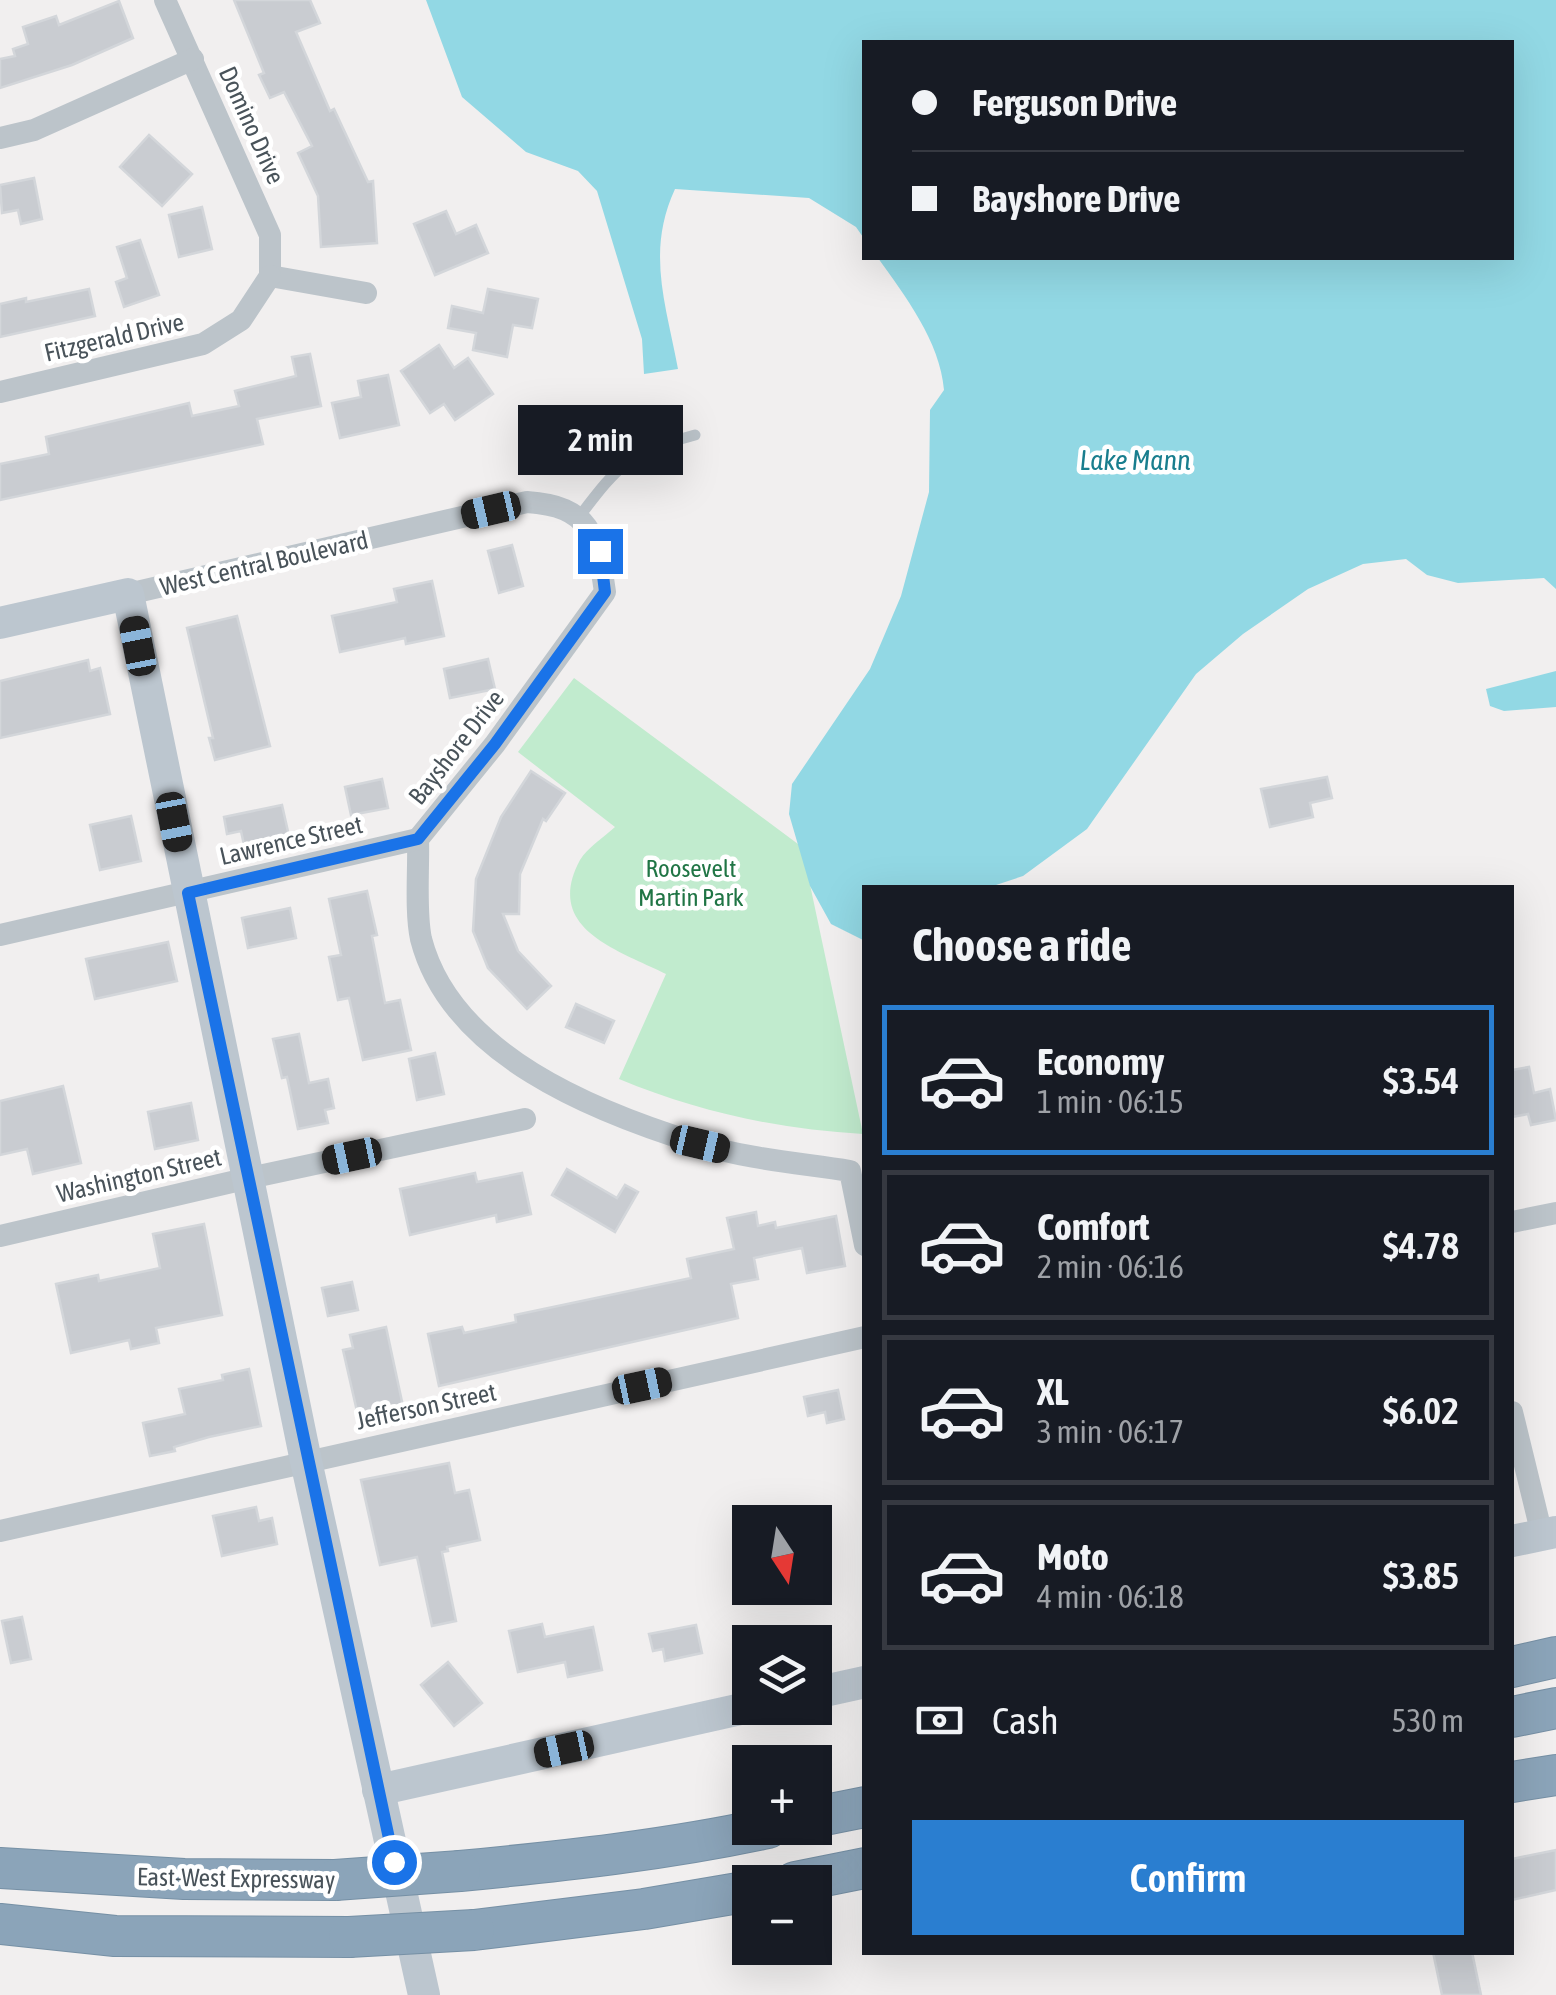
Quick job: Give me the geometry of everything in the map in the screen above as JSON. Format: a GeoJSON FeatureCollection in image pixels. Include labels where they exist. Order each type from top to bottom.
{"type":"FeatureCollection","features":[{"type":"Feature","properties":{"kind":"highway"},"geometry":{"type":"LineString","coordinates":[[1514,1718],[1556,1708]]}},
{"type":"Feature","properties":{"kind":"highway"},"geometry":{"type":"LineString","coordinates":[[1514,1782],[1556,1775]]}},
{"type":"Feature","properties":{"kind":"highway"},"geometry":{"type":"LineString","coordinates":[[832,1814],[862,1808]]}},
{"type":"Feature","properties":{"kind":"highway","name":"East-West Expressway"},"geometry":{"type":"LineString","coordinates":[[0,1868],[184,1880],[335,1880],[588,1859],[732,1835]]}},
{"type":"Feature","properties":{"kind":"highway"},"geometry":{"type":"LineString","coordinates":[[832,1875],[862,1869]]}},
{"type":"Feature","properties":{"kind":"highway"},"geometry":{"type":"LineString","coordinates":[[0,1924],[115,1936],[349,1938],[474,1930],[644,1910],[732,1893]]}},
{"type":"Feature","properties":{"kind":"street","name":"Domino Drive"},"geometry":{"type":"LineString","coordinates":[[165,0],[270,235],[270,276]]}},
{"type":"Feature","properties":{"kind":"street"},"geometry":{"type":"LineString","coordinates":[[0,138],[34,130],[193,59]]}},
{"type":"Feature","properties":{"kind":"street"},"geometry":{"type":"LineString","coordinates":[[270,276],[366,293]]}},
{"type":"Feature","properties":{"kind":"street","name":"Fitzgerald Drive"},"geometry":{"type":"LineString","coordinates":[[0,392],[203,344],[241,320],[270,276]]}},
{"type":"Feature","properties":{"kind":"street","name":"West Central Boulevard"},"geometry":{"type":"LineString","coordinates":[[0,623],[527,502],[557,504],[580,517]]}},
{"type":"Feature","properties":{"kind":"street","name":"Bayshore Drive"},"geometry":{"type":"LineString","coordinates":[[580,517],[600,551],[605,592],[495,744],[418,839],[421,937],[444,993],[481,1038],[578,1100],[683,1138],[738,1153],[850,1171],[862,1230]]}},
{"type":"Feature","properties":{"kind":"street"},"geometry":{"type":"LineString","coordinates":[[128,594],[306,1460],[424,1995]]}},
{"type":"Feature","properties":{"kind":"street","name":"Lawrence Street"},"geometry":{"type":"LineString","coordinates":[[0,935],[418,839]]}},
{"type":"Feature","properties":{"kind":"street","name":"Washington Street"},"geometry":{"type":"LineString","coordinates":[[0,1236],[525,1119]]}},
{"type":"Feature","properties":{"kind":"street"},"geometry":{"type":"LineString","coordinates":[[1514,1222],[1556,1213]]}},
{"type":"Feature","properties":{"kind":"street","name":"Jefferson Street"},"geometry":{"type":"LineString","coordinates":[[0,1531],[862,1338]]}},
{"type":"Feature","properties":{"kind":"street"},"geometry":{"type":"LineString","coordinates":[[1514,1422],[1537,1536]]}},
{"type":"Feature","properties":{"kind":"street"},"geometry":{"type":"LineString","coordinates":[[832,1689],[862,1683]]}},
{"type":"Feature","properties":{"kind":"street"},"geometry":{"type":"LineString","coordinates":[[378,1790],[732,1711]]}},
{"type":"Feature","properties":{"kind":"lane"},"geometry":{"type":"LineString","coordinates":[[580,517],[625,462],[651,448],[695,435]]}},
{"type":"Feature","properties":{"kind":"green space","name":"Roosevelt Martin Park"},"geometry":{"type":"Polygon","coordinates":[[[574,678],[802,847],[862,1134],[739,1117],[678,1101],[619,1079],[666,974],[608,946],[578,920],[571,904],[571,884],[580,860],[615,827],[518,752],[574,678]]]}},
{"type":"Feature","properties":{"kind":"water","name":"Lake Mann"},"geometry":{"type":"Polygon","coordinates":[[[426,0],[1556,0],[1556,589],[1544,578],[1458,583],[1427,575],[1406,559],[1363,564],[1308,589],[1243,634],[1196,674],[1087,829],[1023,876],[996,885],[862,885],[862,940],[831,924],[810,886],[789,814],[792,784],[870,669],[901,596],[929,492],[930,410],[944,390],[941,372],[910,304],[879,260],[1514,260],[1514,40],[862,40],[862,236],[856,227],[809,198],[675,189],[666,212],[660,256],[678,369],[644,374],[642,339],[597,191],[578,171],[526,152],[462,97],[426,0]]]}},
{"type":"Feature","properties":{"kind":"water"},"geometry":{"type":"Polygon","coordinates":[[[1556,671],[1556,707],[1504,711],[1490,706],[1486,689],[1556,671]]]}},
{"type":"Feature","properties":{"kind":"building"},"geometry":{"type":"Polygon","coordinates":[[[234,0],[310,0],[320,23],[296,32],[330,111],[334,109],[368,182],[373,181],[377,243],[321,247],[318,196],[298,153],[312,146],[284,92],[270,98],[234,0]]]}},
{"type":"Feature","properties":{"kind":"building"},"geometry":{"type":"Polygon","coordinates":[[[119,1],[133,38],[72,65],[0,88],[0,59],[15,56],[13,49],[28,44],[23,27],[56,16],[59,25],[119,1]]]}},
{"type":"Feature","properties":{"kind":"building"},"geometry":{"type":"Polygon","coordinates":[[[149,135],[192,174],[162,206],[120,167],[149,135]]]}},
{"type":"Feature","properties":{"kind":"building"},"geometry":{"type":"Polygon","coordinates":[[[34,178],[42,219],[21,224],[18,210],[2,213],[0,185],[34,178]]]}},
{"type":"Feature","properties":{"kind":"building"},"geometry":{"type":"Polygon","coordinates":[[[202,207],[212,249],[179,257],[169,215],[202,207]]]}},
{"type":"Feature","properties":{"kind":"building"},"geometry":{"type":"Polygon","coordinates":[[[446,211],[456,234],[476,225],[488,253],[435,275],[414,224],[446,211]]]}},
{"type":"Feature","properties":{"kind":"building"},"geometry":{"type":"Polygon","coordinates":[[[140,240],[159,295],[124,307],[116,282],[127,278],[117,247],[140,240]]]}},
{"type":"Feature","properties":{"kind":"building"},"geometry":{"type":"Polygon","coordinates":[[[89,289],[95,316],[0,337],[0,304],[89,289]]]}},
{"type":"Feature","properties":{"kind":"building"},"geometry":{"type":"Polygon","coordinates":[[[488,289],[538,299],[532,328],[513,325],[507,357],[473,350],[476,333],[448,328],[452,306],[483,313],[488,289]]]}},
{"type":"Feature","properties":{"kind":"building"},"geometry":{"type":"Polygon","coordinates":[[[439,345],[454,368],[468,358],[493,394],[455,420],[444,404],[430,413],[401,371],[439,345]]]}},
{"type":"Feature","properties":{"kind":"building"},"geometry":{"type":"Polygon","coordinates":[[[310,354],[321,406],[257,419],[263,444],[0,500],[0,464],[49,454],[46,437],[189,403],[192,416],[239,406],[235,391],[296,376],[292,357],[310,354]]]}},
{"type":"Feature","properties":{"kind":"building"},"geometry":{"type":"Polygon","coordinates":[[[388,375],[399,425],[340,438],[332,403],[361,397],[358,381],[388,375]]]}},
{"type":"Feature","properties":{"kind":"building"},"geometry":{"type":"Polygon","coordinates":[[[512,545],[523,586],[499,593],[488,551],[512,545]]]}},
{"type":"Feature","properties":{"kind":"building"},"geometry":{"type":"Polygon","coordinates":[[[432,581],[444,636],[406,644],[405,638],[340,652],[332,616],[397,602],[394,589],[432,581]]]}},
{"type":"Feature","properties":{"kind":"building"},"geometry":{"type":"Polygon","coordinates":[[[237,616],[270,746],[215,760],[187,628],[237,616]]]}},
{"type":"Feature","properties":{"kind":"building"},"geometry":{"type":"Polygon","coordinates":[[[488,659],[495,689],[450,698],[444,669],[488,659]]]}},
{"type":"Feature","properties":{"kind":"building"},"geometry":{"type":"Polygon","coordinates":[[[88,660],[90,671],[100,668],[110,714],[0,738],[0,681],[88,660]]]}},
{"type":"Feature","properties":{"kind":"building"},"geometry":{"type":"Polygon","coordinates":[[[531,771],[565,793],[546,821],[543,819],[520,874],[519,914],[503,914],[518,951],[551,986],[527,1009],[488,968],[473,931],[476,879],[501,817],[531,771]]]}},
{"type":"Feature","properties":{"kind":"building"},"geometry":{"type":"Polygon","coordinates":[[[1327,777],[1332,798],[1310,803],[1313,817],[1270,827],[1261,789],[1327,777]]]}},
{"type":"Feature","properties":{"kind":"building"},"geometry":{"type":"Polygon","coordinates":[[[382,779],[388,808],[351,815],[345,787],[382,779]]]}},
{"type":"Feature","properties":{"kind":"building"},"geometry":{"type":"Polygon","coordinates":[[[282,805],[289,836],[244,845],[241,831],[227,834],[224,817],[282,805]]]}},
{"type":"Feature","properties":{"kind":"building"},"geometry":{"type":"Polygon","coordinates":[[[131,816],[141,861],[100,870],[90,825],[131,816]]]}},
{"type":"Feature","properties":{"kind":"building"},"geometry":{"type":"Polygon","coordinates":[[[367,891],[385,1003],[400,1000],[411,1050],[363,1060],[349,998],[338,1000],[329,957],[341,955],[329,899],[367,891]]]}},
{"type":"Feature","properties":{"kind":"building"},"geometry":{"type":"Polygon","coordinates":[[[290,908],[296,938],[248,948],[242,918],[290,908]]]}},
{"type":"Feature","properties":{"kind":"building"},"geometry":{"type":"Polygon","coordinates":[[[168,942],[177,981],[95,999],[86,959],[168,942]]]}},
{"type":"Feature","properties":{"kind":"building"},"geometry":{"type":"Polygon","coordinates":[[[576,1004],[614,1021],[604,1043],[566,1027],[576,1004]]]}},
{"type":"Feature","properties":{"kind":"building"},"geometry":{"type":"Polygon","coordinates":[[[299,1034],[309,1083],[328,1079],[334,1108],[325,1110],[328,1123],[298,1129],[287,1077],[282,1078],[273,1039],[299,1034]]]}},
{"type":"Feature","properties":{"kind":"building"},"geometry":{"type":"Polygon","coordinates":[[[435,1053],[444,1094],[417,1100],[409,1059],[435,1053]]]}},
{"type":"Feature","properties":{"kind":"building"},"geometry":{"type":"Polygon","coordinates":[[[1529,1067],[1534,1093],[1550,1089],[1556,1120],[1531,1125],[1528,1114],[1514,1117],[1514,1070],[1529,1067]]]}},
{"type":"Feature","properties":{"kind":"building"},"geometry":{"type":"Polygon","coordinates":[[[63,1086],[81,1163],[33,1174],[27,1149],[0,1155],[0,1101],[63,1086]]]}},
{"type":"Feature","properties":{"kind":"building"},"geometry":{"type":"Polygon","coordinates":[[[191,1103],[198,1140],[155,1149],[148,1112],[191,1103]]]}},
{"type":"Feature","properties":{"kind":"building"},"geometry":{"type":"Polygon","coordinates":[[[567,1169],[617,1198],[625,1185],[638,1192],[615,1232],[552,1195],[567,1169]]]}},
{"type":"Feature","properties":{"kind":"building"},"geometry":{"type":"Polygon","coordinates":[[[475,1173],[477,1182],[522,1173],[531,1214],[497,1222],[496,1215],[410,1235],[400,1189],[475,1173]]]}},
{"type":"Feature","properties":{"kind":"building"},"geometry":{"type":"Polygon","coordinates":[[[756,1212],[758,1226],[775,1222],[776,1228],[836,1216],[845,1266],[807,1273],[802,1248],[754,1258],[758,1279],[731,1284],[738,1318],[439,1386],[428,1334],[462,1327],[464,1333],[516,1322],[515,1315],[691,1278],[687,1259],[734,1249],[727,1218],[756,1212]]]}},
{"type":"Feature","properties":{"kind":"building"},"geometry":{"type":"Polygon","coordinates":[[[204,1224],[222,1315],[156,1328],[159,1343],[131,1349],[129,1340],[71,1353],[56,1284],[98,1275],[99,1281],[160,1268],[153,1234],[204,1224]]]}},
{"type":"Feature","properties":{"kind":"building"},"geometry":{"type":"Polygon","coordinates":[[[352,1282],[358,1310],[328,1316],[322,1288],[352,1282]]]}},
{"type":"Feature","properties":{"kind":"building"},"geometry":{"type":"Polygon","coordinates":[[[386,1327],[404,1411],[359,1420],[343,1350],[353,1348],[350,1335],[386,1327]]]}},
{"type":"Feature","properties":{"kind":"building"},"geometry":{"type":"Polygon","coordinates":[[[249,1369],[261,1426],[150,1456],[143,1423],[185,1414],[179,1389],[223,1380],[222,1375],[249,1369]]]}},
{"type":"Feature","properties":{"kind":"building"},"geometry":{"type":"Polygon","coordinates":[[[838,1390],[844,1419],[827,1423],[825,1412],[808,1416],[804,1397],[838,1390]]]}},
{"type":"Feature","properties":{"kind":"building"},"geometry":{"type":"Polygon","coordinates":[[[449,1463],[455,1493],[469,1490],[480,1540],[447,1547],[448,1551],[442,1552],[456,1621],[432,1626],[417,1557],[380,1565],[361,1480],[449,1463]]]}},
{"type":"Feature","properties":{"kind":"building"},"geometry":{"type":"Polygon","coordinates":[[[256,1507],[259,1521],[272,1518],[277,1544],[222,1556],[213,1516],[256,1507]]]}},
{"type":"Feature","properties":{"kind":"building"},"geometry":{"type":"Polygon","coordinates":[[[22,1617],[31,1659],[11,1663],[2,1621],[22,1617]]]}},
{"type":"Feature","properties":{"kind":"building"},"geometry":{"type":"Polygon","coordinates":[[[542,1624],[545,1637],[593,1627],[602,1670],[568,1677],[565,1662],[518,1672],[509,1631],[542,1624]]]}},
{"type":"Feature","properties":{"kind":"building"},"geometry":{"type":"Polygon","coordinates":[[[696,1625],[702,1653],[665,1661],[663,1649],[653,1651],[649,1634],[696,1625]]]}},
{"type":"Feature","properties":{"kind":"building"},"geometry":{"type":"Polygon","coordinates":[[[448,1662],[482,1703],[454,1726],[421,1685],[448,1662]]]}},
{"type":"Feature","properties":{"kind":"building"},"geometry":{"type":"Polygon","coordinates":[[[1556,1850],[1556,1890],[1514,1900],[1514,1859],[1556,1850]]]}},
{"type":"Feature","properties":{"kind":"building"},"geometry":{"type":"Polygon","coordinates":[[[1434,1955],[1473,1955],[1481,1995],[1442,1995],[1434,1955]]]}},
{"type":"Feature","properties":{"kind":"route"},"geometry":{"type":"LineString","coordinates":[[394,1862],[188,893],[418,839],[495,744],[605,592],[600,551]]}}]}
